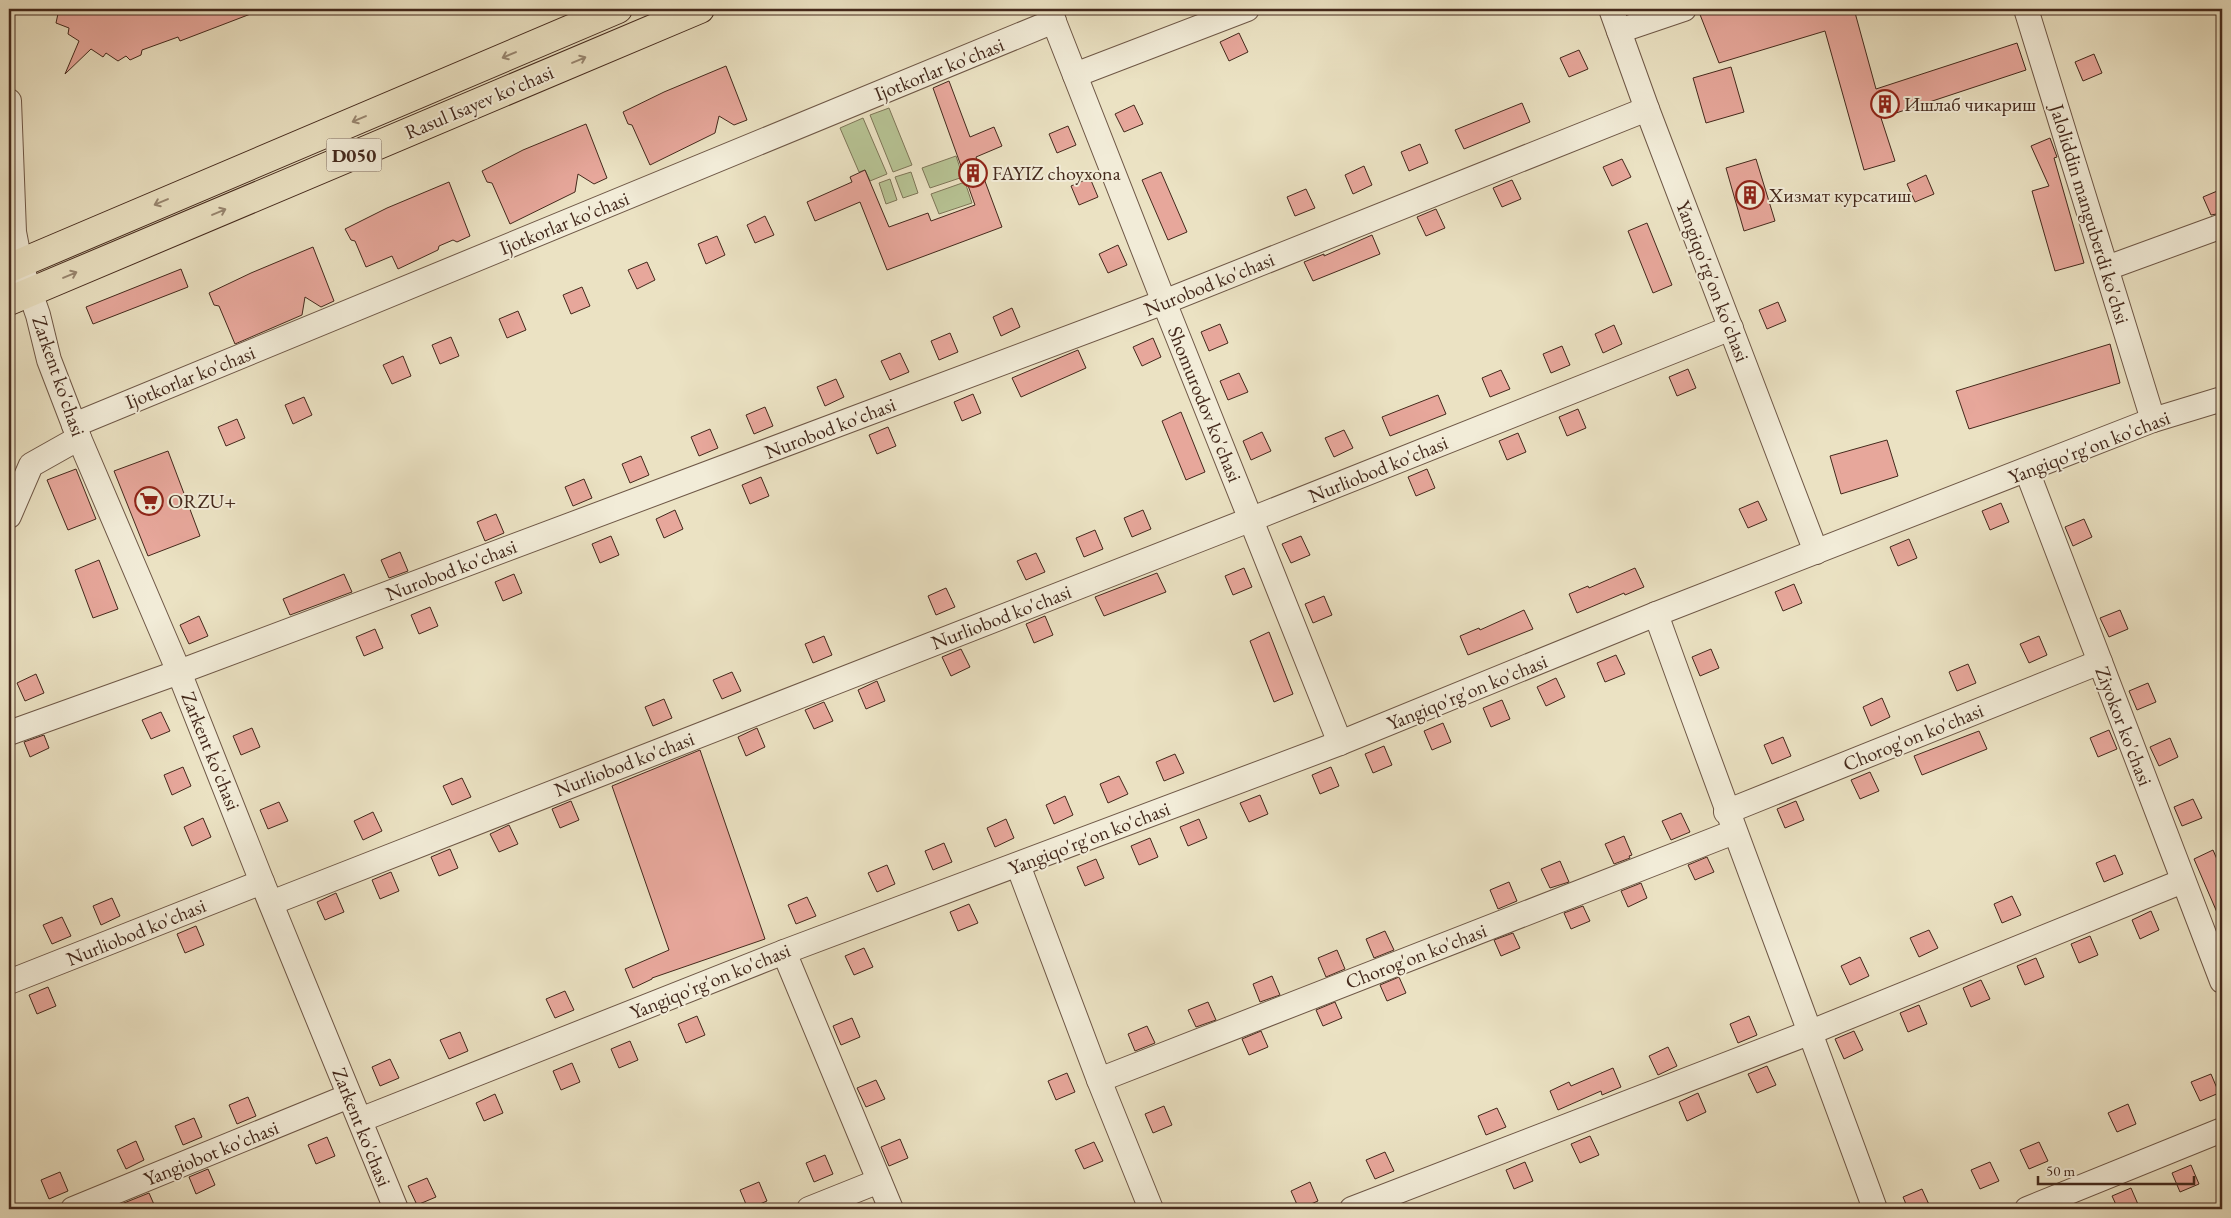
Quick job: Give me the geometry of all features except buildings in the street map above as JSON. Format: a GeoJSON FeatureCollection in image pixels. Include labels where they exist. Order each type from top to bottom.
{"type":"FeatureCollection","features":[{"type":"Feature","properties":{"kind":"main road","name":"Rasul Isayev ko'chasi"},"geometry":{"type":"LineString","coordinates":[[14,266],[618,9]]}},
{"type":"Feature","properties":{"kind":"main road","name":"Rasul Isayev ko'chasi"},"geometry":{"type":"LineString","coordinates":[[20,296],[700,9]]}},
{"type":"Feature","properties":{"kind":"street"},"geometry":{"type":"LineString","coordinates":[[1075,75],[1247,9]]}},
{"type":"Feature","properties":{"kind":"street","name":"Yangiqo'rg'on ko'chasi"},"geometry":{"type":"LineString","coordinates":[[1611,9],[1647,109],[1816,552]]}},
{"type":"Feature","properties":{"kind":"street"},"geometry":{"type":"LineString","coordinates":[[1619,31],[1684,9]]}},
{"type":"Feature","properties":{"kind":"street","name":"Jaloliddin manguberdi ko'chsi"},"geometry":{"type":"LineString","coordinates":[[2026,9],[2108,268],[2153,420]]}},
{"type":"Feature","properties":{"kind":"street","name":"Shomurodov ko'chasi"},"geometry":{"type":"LineString","coordinates":[[1052,15],[1340,744]]}},
{"type":"Feature","properties":{"kind":"street","name":"Ijotkorlar ko'chasi"},"geometry":{"type":"LineString","coordinates":[[9,516],[30,464],[77,431],[1052,15]]}},
{"type":"Feature","properties":{"kind":"street","name":"Zarkent ko'chasi"},"geometry":{"type":"LineString","coordinates":[[9,101],[14,266],[20,296],[49,360],[179,672],[396,1209]]}},
{"type":"Feature","properties":{"kind":"street","name":"Nurobod ko'chasi"},"geometry":{"type":"LineString","coordinates":[[9,733],[179,672],[1164,302],[1647,109]]}},
{"type":"Feature","properties":{"kind":"street","name":"Jaloliddin manguberdi ko'chsi"},"geometry":{"type":"LineString","coordinates":[[2108,268],[2222,226]]}},
{"type":"Feature","properties":{"kind":"street","name":"Nurliobod ko'chasi"},"geometry":{"type":"LineString","coordinates":[[9,982],[267,892],[1252,519],[1731,328]]}},
{"type":"Feature","properties":{"kind":"street","name":"Yangiqo'rg'on ko'chasi"},"geometry":{"type":"LineString","coordinates":[[360,1120],[784,952],[1340,744],[1656,614],[2027,471],[2153,420],[2222,399]]}},
{"type":"Feature","properties":{"kind":"street","name":"Ziyokor ko'chasi"},"geometry":{"type":"LineString","coordinates":[[2027,471],[2222,981]]}},
{"type":"Feature","properties":{"kind":"street"},"geometry":{"type":"LineString","coordinates":[[1656,614],[1730,822],[1875,1209]]}},
{"type":"Feature","properties":{"kind":"street","name":"Chorog'on ko'chasi"},"geometry":{"type":"LineString","coordinates":[[1099,1080],[1730,822],[2100,662]]}},
{"type":"Feature","properties":{"kind":"street"},"geometry":{"type":"LineString","coordinates":[[1018,865],[1099,1080],[1151,1209]]}},
{"type":"Feature","properties":{"kind":"street"},"geometry":{"type":"LineString","coordinates":[[1352,1209],[1810,1032],[2183,881]]}},
{"type":"Feature","properties":{"kind":"street"},"geometry":{"type":"LineString","coordinates":[[784,952],[891,1209]]}},
{"type":"Feature","properties":{"kind":"street","name":"Yangiobot ko'chasi"},"geometry":{"type":"LineString","coordinates":[[73,1209],[349,1096]]}},
{"type":"Feature","properties":{"kind":"street"},"geometry":{"type":"LineString","coordinates":[[2027,1209],[2222,1130]]}},
{"type":"Feature","properties":{"kind":"street"},"geometry":{"type":"LineString","coordinates":[[809,1209],[880,1181]]}},
{"type":"Feature","properties":{"kind":"green space"},"geometry":{"type":"Polygon","coordinates":[[[889,108],[912,165],[893,172],[870,115],[889,108]]]}},
{"type":"Feature","properties":{"kind":"green space"},"geometry":{"type":"Polygon","coordinates":[[[863,118],[887,174],[870,181],[865,170],[859,172],[840,128],[863,118]]]}},
{"type":"Feature","properties":{"kind":"green space"},"geometry":{"type":"Polygon","coordinates":[[[956,156],[963,177],[930,188],[922,168],[956,156]]]}},
{"type":"Feature","properties":{"kind":"green space"},"geometry":{"type":"Polygon","coordinates":[[[911,172],[918,193],[903,198],[895,177],[911,172]]]}},
{"type":"Feature","properties":{"kind":"green space"},"geometry":{"type":"Polygon","coordinates":[[[890,179],[897,200],[886,204],[879,183],[890,179]]]}},
{"type":"Feature","properties":{"kind":"green space"},"geometry":{"type":"Polygon","coordinates":[[[965,182],[972,203],[939,214],[931,194],[965,182]]]}},
{"type":"Feature","properties":{"kind":"place","name":"Ишлаб чикариш"},"geometry":{"type":"Point","coordinates":[1885,104]}},
{"type":"Feature","properties":{"kind":"place","name":"FAYIZ choyxona"},"geometry":{"type":"Point","coordinates":[973,173]}},
{"type":"Feature","properties":{"kind":"place","name":"Хизмат курсатиш"},"geometry":{"type":"Point","coordinates":[1750,195]}},
{"type":"Feature","properties":{"kind":"place","name":"ORZU+"},"geometry":{"type":"Point","coordinates":[149,501]}}]}
